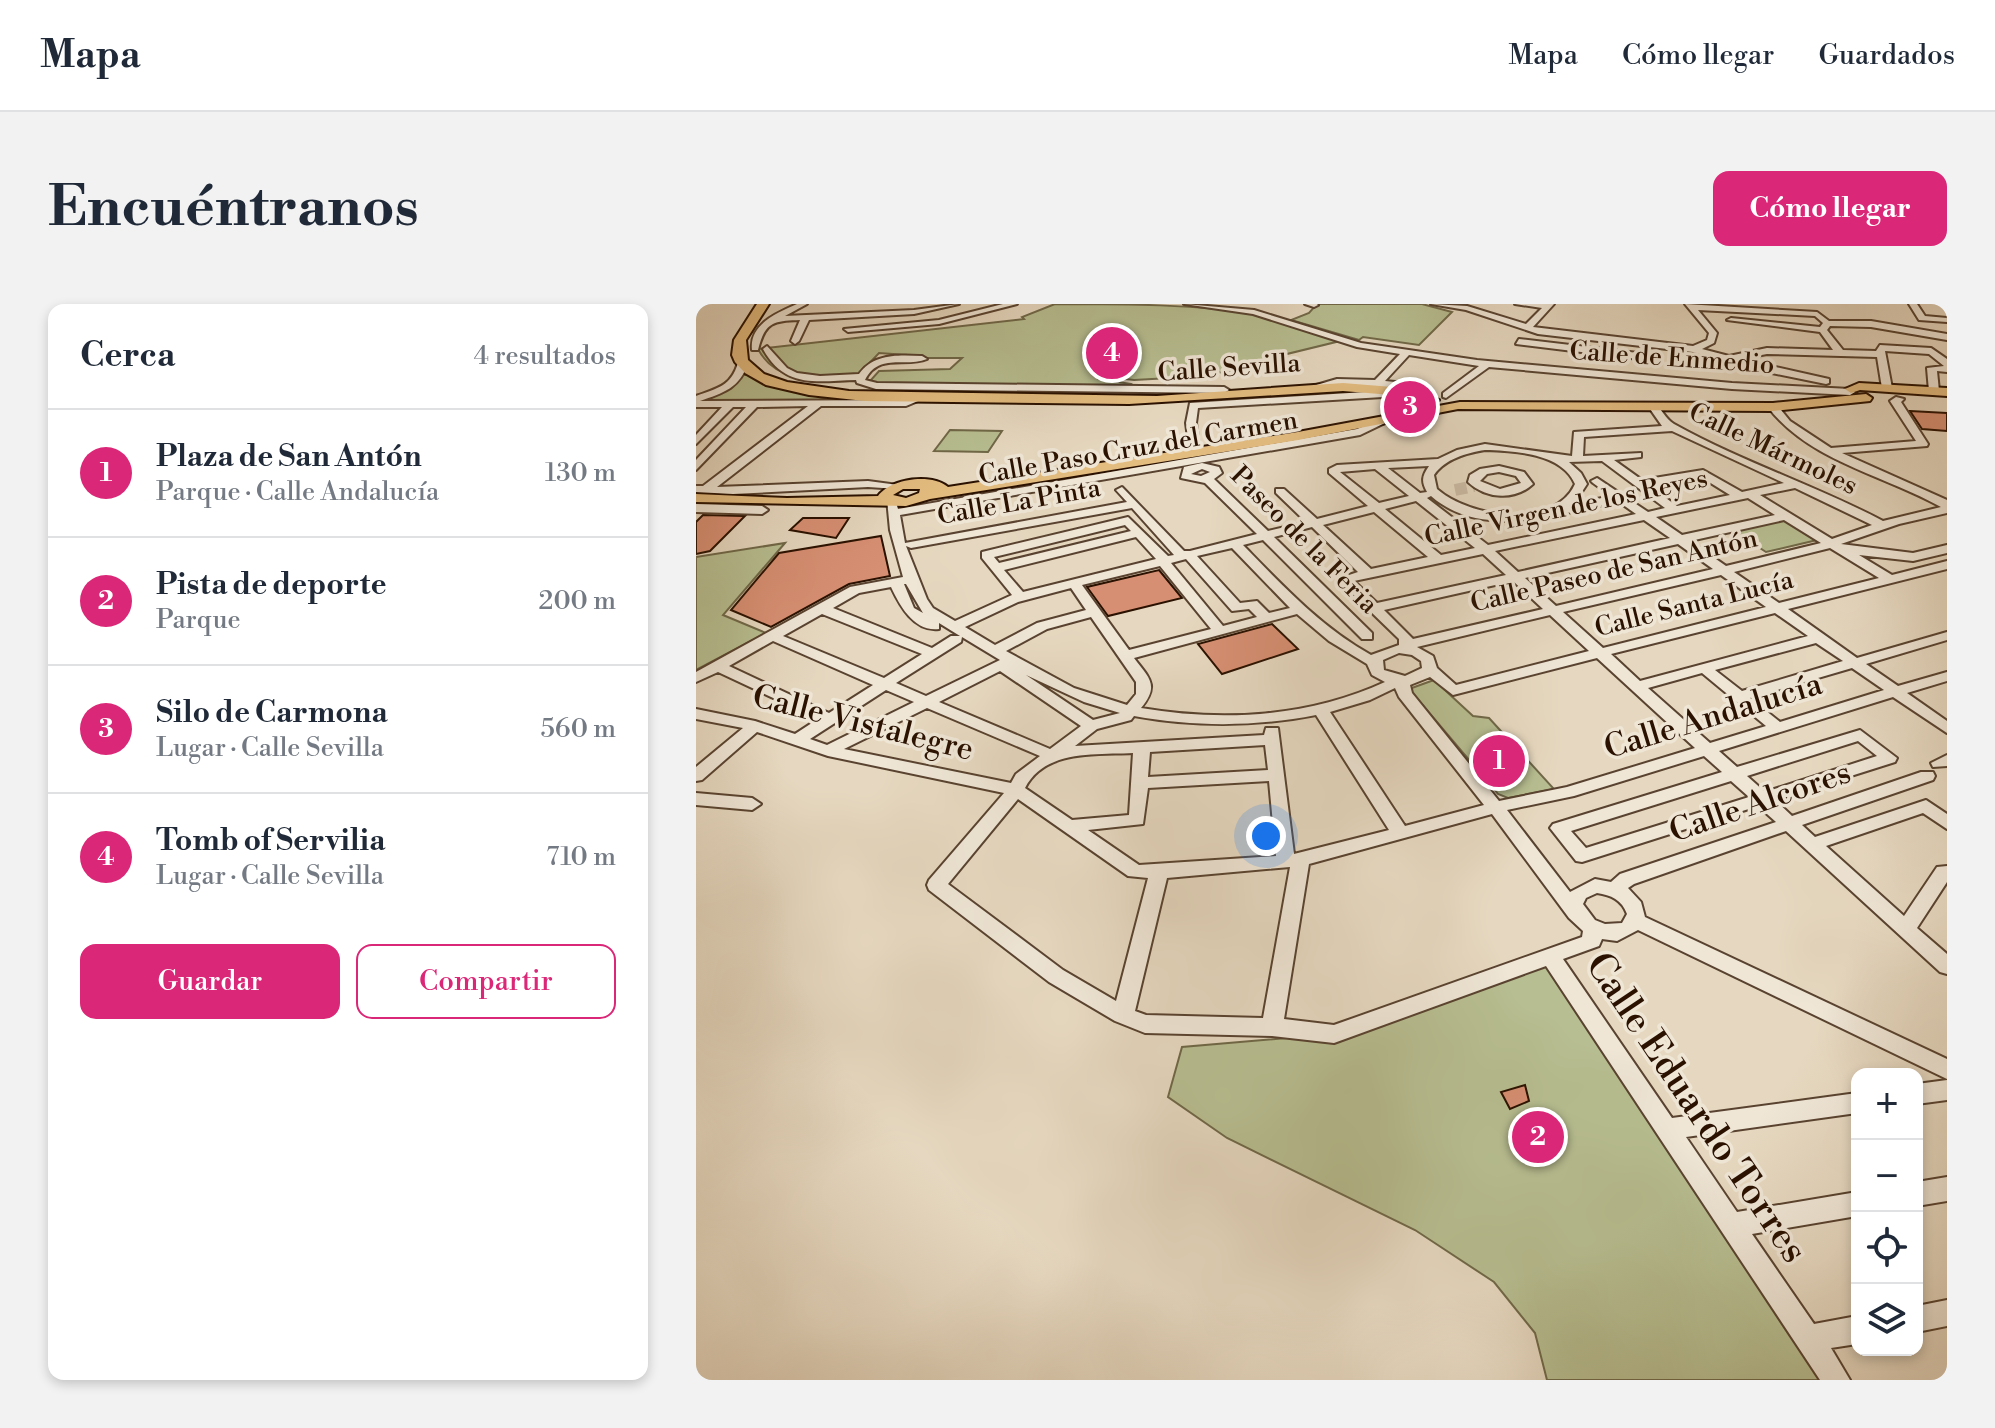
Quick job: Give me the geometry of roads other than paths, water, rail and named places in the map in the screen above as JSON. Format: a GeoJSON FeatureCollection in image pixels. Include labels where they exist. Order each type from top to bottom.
{"type":"FeatureCollection","features":[{"type":"Feature","properties":{"kind":"highway"},"geometry":{"type":"LineString","coordinates":[[763,304],[739,342],[737,353],[743,363],[761,377],[797,388],[834,394],[1058,399]]}},
{"type":"Feature","properties":{"kind":"highway","name":"Calle Sevilla"},"geometry":{"type":"LineString","coordinates":[[1058,399],[1369,387],[1447,398]]}},
{"type":"Feature","properties":{"kind":"highway","name":"Calle Sevilla"},"geometry":{"type":"LineString","coordinates":[[1058,399],[1261,397],[1314,388],[1383,387],[1447,398]]}},
{"type":"Feature","properties":{"kind":"main road"},"geometry":{"type":"LineString","coordinates":[[698,495],[787,502],[853,500],[896,503],[915,484],[926,491],[1195,460],[1422,415],[1447,398],[1491,404],[1773,407],[1887,388],[1941,391]]}},
{"type":"Feature","properties":{"kind":"main road"},"geometry":{"type":"LineString","coordinates":[[1853,395],[1947,402]]}},
{"type":"Feature","properties":{"kind":"street"},"geometry":{"type":"LineString","coordinates":[[847,330],[860,304]]}},
{"type":"Feature","properties":{"kind":"street"},"geometry":{"type":"LineString","coordinates":[[772,319],[914,312],[953,304],[991,320]]}},
{"type":"Feature","properties":{"kind":"street"},"geometry":{"type":"LineString","coordinates":[[798,328],[847,330],[924,323],[1013,304]]}},
{"type":"Feature","properties":{"kind":"street","name":"Calle de Enmedio"},"geometry":{"type":"LineString","coordinates":[[1188,304],[1254,312],[1360,345],[1490,365],[1853,395]]}},
{"type":"Feature","properties":{"kind":"street"},"geometry":{"type":"LineString","coordinates":[[1435,304],[1469,306],[1533,329],[1694,349],[1853,395]]}},
{"type":"Feature","properties":{"kind":"street"},"geometry":{"type":"LineString","coordinates":[[1519,304],[1550,305]]}},
{"type":"Feature","properties":{"kind":"street"},"geometry":{"type":"LineString","coordinates":[[1913,304],[1922,318],[1947,320]]}},
{"type":"Feature","properties":{"kind":"street"},"geometry":{"type":"LineString","coordinates":[[755,348],[754,341],[772,319],[800,305],[814,306]]}},
{"type":"Feature","properties":{"kind":"street"},"geometry":{"type":"LineString","coordinates":[[1447,398],[1533,329],[1550,305]]}},
{"type":"Feature","properties":{"kind":"street"},"geometry":{"type":"LineString","coordinates":[[1691,306],[1800,308],[1825,320]]}},
{"type":"Feature","properties":{"kind":"street"},"geometry":{"type":"LineString","coordinates":[[1691,306],[1704,319],[1713,339],[1694,349]]}},
{"type":"Feature","properties":{"kind":"street"},"geometry":{"type":"LineString","coordinates":[[795,341],[798,328],[806,317]]}},
{"type":"Feature","properties":{"kind":"street"},"geometry":{"type":"LineString","coordinates":[[1704,319],[1861,319],[1947,337]]}},
{"type":"Feature","properties":{"kind":"street"},"geometry":{"type":"LineString","coordinates":[[1825,320],[1827,339],[1840,352]]}},
{"type":"Feature","properties":{"kind":"street"},"geometry":{"type":"LineString","coordinates":[[1512,347],[1655,358]]}},
{"type":"Feature","properties":{"kind":"street"},"geometry":{"type":"LineString","coordinates":[[1642,377],[1655,358],[1669,347]]}},
{"type":"Feature","properties":{"kind":"street"},"geometry":{"type":"LineString","coordinates":[[767,349],[773,364],[787,374],[809,378],[861,377],[885,357],[922,359]]}},
{"type":"Feature","properties":{"kind":"street"},"geometry":{"type":"LineString","coordinates":[[1730,358],[1767,351],[1931,351],[1947,367]]}},
{"type":"Feature","properties":{"kind":"street"},"geometry":{"type":"LineString","coordinates":[[1880,351],[1887,388]]}},
{"type":"Feature","properties":{"kind":"street"},"geometry":{"type":"LineString","coordinates":[[1195,460],[1191,423],[1193,405],[1261,397],[1383,394],[1383,387],[1407,352]]}},
{"type":"Feature","properties":{"kind":"street"},"geometry":{"type":"LineString","coordinates":[[696,402],[738,379],[743,363]]}},
{"type":"Feature","properties":{"kind":"street"},"geometry":{"type":"LineString","coordinates":[[1941,391],[1932,368],[1947,367]]}},
{"type":"Feature","properties":{"kind":"street"},"geometry":{"type":"LineString","coordinates":[[861,377],[862,382],[872,385],[918,388],[1227,392]]}},
{"type":"Feature","properties":{"kind":"street"},"geometry":{"type":"LineString","coordinates":[[696,402],[906,403],[925,396]]}},
{"type":"Feature","properties":{"kind":"street"},"geometry":{"type":"LineString","coordinates":[[1830,451],[1923,444],[1898,400]]}},
{"type":"Feature","properties":{"kind":"street"},"geometry":{"type":"LineString","coordinates":[[698,495],[820,402]]}},
{"type":"Feature","properties":{"kind":"street"},"geometry":{"type":"LineString","coordinates":[[696,467],[755,403]]}},
{"type":"Feature","properties":{"kind":"street"},"geometry":{"type":"LineString","coordinates":[[696,441],[730,404]]}},
{"type":"Feature","properties":{"kind":"street","name":"Calle Mármoles"},"geometry":{"type":"LineString","coordinates":[[1653,406],[1666,424],[1673,428],[1844,505],[1881,525]]}},
{"type":"Feature","properties":{"kind":"street"},"geometry":{"type":"LineString","coordinates":[[1773,407],[1777,414],[1809,439],[1926,492],[1947,507]]}},
{"type":"Feature","properties":{"kind":"street","name":"Calle Paso Cruz del Carmen"},"geometry":{"type":"LineString","coordinates":[[698,495],[868,484],[896,503],[1082,497],[1195,460],[1360,432],[1382,422]]}},
{"type":"Feature","properties":{"kind":"street"},"geometry":{"type":"LineString","coordinates":[[1577,458],[1580,444],[1578,434],[1673,428]]}},
{"type":"Feature","properties":{"kind":"street"},"geometry":{"type":"LineString","coordinates":[[1618,431],[1649,468]]}},
{"type":"Feature","properties":{"kind":"street"},"geometry":{"type":"LineString","coordinates":[[1438,559],[1333,471],[1341,467],[1438,462],[1462,451],[1486,448],[1523,450],[1557,458],[1603,457],[1649,468],[1703,473],[1785,516],[1889,579]]}},
{"type":"Feature","properties":{"kind":"street"},"geometry":{"type":"LineString","coordinates":[[1603,457],[1675,510]]}},
{"type":"Feature","properties":{"kind":"street"},"geometry":{"type":"LineString","coordinates":[[1557,458],[1577,475],[1581,484],[1575,497],[1558,510]]}},
{"type":"Feature","properties":{"kind":"street","name":"Paseo de la Feria"},"geometry":{"type":"LineString","coordinates":[[1195,460],[1185,471],[1185,476],[1208,479],[1367,636]]}},
{"type":"Feature","properties":{"kind":"street"},"geometry":{"type":"LineString","coordinates":[[1438,462],[1426,475],[1426,482],[1434,494],[1470,511],[1524,517]]}},
{"type":"Feature","properties":{"kind":"street"},"geometry":{"type":"LineString","coordinates":[[1377,465],[1485,549],[1906,929],[1939,947],[1947,966]]}},
{"type":"Feature","properties":{"kind":"street"},"geometry":{"type":"LineString","coordinates":[[1639,484],[1649,468]]}},
{"type":"Feature","properties":{"kind":"street"},"geometry":{"type":"LineString","coordinates":[[1581,484],[1627,475]]}},
{"type":"Feature","properties":{"kind":"street"},"geometry":{"type":"LineString","coordinates":[[1597,481],[1947,728]]}},
{"type":"Feature","properties":{"kind":"street","name":"Calle Virgen de los Reyes"},"geometry":{"type":"LineString","coordinates":[[1344,579],[1797,484]]}},
{"type":"Feature","properties":{"kind":"street"},"geometry":{"type":"LineString","coordinates":[[1122,490],[1237,608],[1252,604],[1266,618]]}},
{"type":"Feature","properties":{"kind":"street"},"geometry":{"type":"LineString","coordinates":[[797,740],[933,653],[956,633],[1016,592],[1060,573],[1105,558],[1185,555],[1455,490]]}},
{"type":"Feature","properties":{"kind":"street","name":"Paseo de la Feria"},"geometry":{"type":"LineString","coordinates":[[1280,491],[1368,574]]}},
{"type":"Feature","properties":{"kind":"street","name":"Calle La Pinta"},"geometry":{"type":"LineString","coordinates":[[911,544],[1082,497],[1135,504]]}},
{"type":"Feature","properties":{"kind":"street"},"geometry":{"type":"LineString","coordinates":[[1461,530],[1621,498]]}},
{"type":"Feature","properties":{"kind":"street"},"geometry":{"type":"LineString","coordinates":[[696,678],[855,590],[919,580],[904,517],[896,503]]}},
{"type":"Feature","properties":{"kind":"street"},"geometry":{"type":"LineString","coordinates":[[896,503],[905,582],[928,611],[956,633],[1086,698],[1133,711],[1214,719],[1271,716],[1321,710],[1383,690],[1400,681],[1420,678],[1430,669]]}},
{"type":"Feature","properties":{"kind":"street"},"geometry":{"type":"LineString","coordinates":[[1836,546],[1881,525],[1947,507]]}},
{"type":"Feature","properties":{"kind":"street"},"geometry":{"type":"LineString","coordinates":[[696,508],[762,510]]}},
{"type":"Feature","properties":{"kind":"street"},"geometry":{"type":"LineString","coordinates":[[1374,608],[1785,516]]}},
{"type":"Feature","properties":{"kind":"street"},"geometry":{"type":"LineString","coordinates":[[1016,592],[986,555],[1128,521],[1220,631]]}},
{"type":"Feature","properties":{"kind":"street"},"geometry":{"type":"LineString","coordinates":[[996,568],[1060,573],[1105,558],[1139,533]]}},
{"type":"Feature","properties":{"kind":"street","name":"Paseo de la Feria"},"geometry":{"type":"LineString","coordinates":[[1233,542],[1298,610],[1355,653],[1374,662],[1383,676],[1400,681]]}},
{"type":"Feature","properties":{"kind":"street"},"geometry":{"type":"LineString","coordinates":[[1836,546],[1913,557],[1947,549]]}},
{"type":"Feature","properties":{"kind":"street","name":"Calle Paseo de San Antón"},"geometry":{"type":"LineString","coordinates":[[1374,662],[1382,653],[1721,570],[1836,546]]}},
{"type":"Feature","properties":{"kind":"street","name":"Calle Santa Lucía"},"geometry":{"type":"LineString","coordinates":[[1430,669],[1453,690],[1946,566]]}},
{"type":"Feature","properties":{"kind":"street"},"geometry":{"type":"LineString","coordinates":[[1060,573],[1095,612],[1144,682],[1144,695],[1125,717],[1091,726],[1022,778],[1016,790],[936,885],[1056,976],[1123,1015],[1145,1024],[1272,1027],[1334,1034],[1592,941],[1593,928]]}},
{"type":"Feature","properties":{"kind":"street","name":"Paseo de la Feria"},"geometry":{"type":"LineString","coordinates":[[1344,579],[1406,638],[1408,647],[1428,659],[1430,669]]}},
{"type":"Feature","properties":{"kind":"street"},"geometry":{"type":"LineString","coordinates":[[823,609],[933,653]]}},
{"type":"Feature","properties":{"kind":"street"},"geometry":{"type":"LineString","coordinates":[[1125,656],[1298,610]]}},
{"type":"Feature","properties":{"kind":"street"},"geometry":{"type":"LineString","coordinates":[[828,751],[929,701],[1004,658],[1042,626],[1095,612]]}},
{"type":"Feature","properties":{"kind":"street"},"geometry":{"type":"LineString","coordinates":[[772,636],[1053,754],[1273,740]]}},
{"type":"Feature","properties":{"kind":"street"},"geometry":{"type":"LineString","coordinates":[[1740,696],[1947,636]]}},
{"type":"Feature","properties":{"kind":"street"},"geometry":{"type":"LineString","coordinates":[[1638,686],[1817,638]]}},
{"type":"Feature","properties":{"kind":"street"},"geometry":{"type":"LineString","coordinates":[[1004,658],[1091,726]]}},
{"type":"Feature","properties":{"kind":"street"},"geometry":{"type":"LineString","coordinates":[[718,666],[830,719]]}},
{"type":"Feature","properties":{"kind":"street"},"geometry":{"type":"LineString","coordinates":[[1704,668],[1777,727]]}},
{"type":"Feature","properties":{"kind":"street","name":"Calle Andalucía"},"geometry":{"type":"LineString","coordinates":[[1016,790],[1135,871],[1159,872],[1294,861],[1568,792],[1947,676]]}},
{"type":"Feature","properties":{"kind":"street"},"geometry":{"type":"LineString","coordinates":[[1400,681],[1404,694],[1576,913],[1593,928],[1603,932],[1623,931],[1636,921]]}},
{"type":"Feature","properties":{"kind":"street"},"geometry":{"type":"LineString","coordinates":[[1321,710],[1401,834]]}},
{"type":"Feature","properties":{"kind":"street","name":"Calle Vistalegre"},"geometry":{"type":"LineString","coordinates":[[697,715],[755,726],[828,751],[1016,790]]}},
{"type":"Feature","properties":{"kind":"street"},"geometry":{"type":"LineString","coordinates":[[1271,716],[1277,775],[1294,861],[1272,1027]]}},
{"type":"Feature","properties":{"kind":"street"},"geometry":{"type":"LineString","coordinates":[[696,776],[755,726]]}},
{"type":"Feature","properties":{"kind":"street"},"geometry":{"type":"LineString","coordinates":[[1860,735],[1889,758],[1582,856],[1559,828],[1734,774],[1860,735]]}},
{"type":"Feature","properties":{"kind":"street"},"geometry":{"type":"LineString","coordinates":[[1070,826],[1137,820],[1142,748]]}},
{"type":"Feature","properties":{"kind":"street","name":"Calle Alcores"},"geometry":{"type":"LineString","coordinates":[[1615,889],[1627,879],[1790,823],[1937,767]]}},
{"type":"Feature","properties":{"kind":"street"},"geometry":{"type":"LineString","coordinates":[[1140,783],[1277,775]]}},
{"type":"Feature","properties":{"kind":"street"},"geometry":{"type":"LineString","coordinates":[[696,799],[752,804]]}},
{"type":"Feature","properties":{"kind":"street"},"geometry":{"type":"LineString","coordinates":[[1813,844],[1926,806],[1947,823]]}},
{"type":"Feature","properties":{"kind":"street"},"geometry":{"type":"LineString","coordinates":[[1123,1015],[1159,872]]}},
{"type":"Feature","properties":{"kind":"street"},"geometry":{"type":"LineString","coordinates":[[1906,929],[1944,872]]}},
{"type":"Feature","properties":{"kind":"street"},"geometry":{"type":"LineString","coordinates":[[1576,913],[1574,906],[1579,893],[1595,886],[1615,889],[1624,894],[1636,907],[1636,921]]}},
{"type":"Feature","properties":{"kind":"street"},"geometry":{"type":"LineString","coordinates":[[1636,921],[1947,1069]]}},
{"type":"Feature","properties":{"kind":"street","name":"Calle Eduardo Torres"},"geometry":{"type":"LineString","coordinates":[[1550,956],[1836,1380]]}},
{"type":"Feature","properties":{"kind":"street"},"geometry":{"type":"LineString","coordinates":[[1923,1093],[1947,1090]]}},
{"type":"Feature","properties":{"kind":"street"},"geometry":{"type":"LineString","coordinates":[[1669,1129],[1851,1104]]}},
{"type":"Feature","properties":{"kind":"street"},"geometry":{"type":"LineString","coordinates":[[1923,1193],[1947,1189]]}},
{"type":"Feature","properties":{"kind":"street"},"geometry":{"type":"LineString","coordinates":[[1733,1225],[1851,1205]]}},
{"type":"Feature","properties":{"kind":"street"},"geometry":{"type":"LineString","coordinates":[[1923,1318],[1947,1313]]}},
{"type":"Feature","properties":{"kind":"street"},"geometry":{"type":"LineString","coordinates":[[1809,1339],[1851,1331]]}},
{"type":"Feature","properties":{"kind":"tunnel"},"geometry":{"type":"LineString","coordinates":[[1455,490],[1474,486]]}},
{"type":"Feature","properties":{"kind":"place","name":"Tomb of Servilia"},"geometry":{"type":"Point","coordinates":[1112,353]}},
{"type":"Feature","properties":{"kind":"place","name":"Silo de Carmona"},"geometry":{"type":"Point","coordinates":[1410,407]}},
{"type":"Feature","properties":{"kind":"place","name":"Plaza de San Antón"},"geometry":{"type":"Point","coordinates":[1499,761]}},
{"type":"Feature","properties":{"kind":"place","name":"Pista de deporte"},"geometry":{"type":"Point","coordinates":[1538,1137]}}]}
